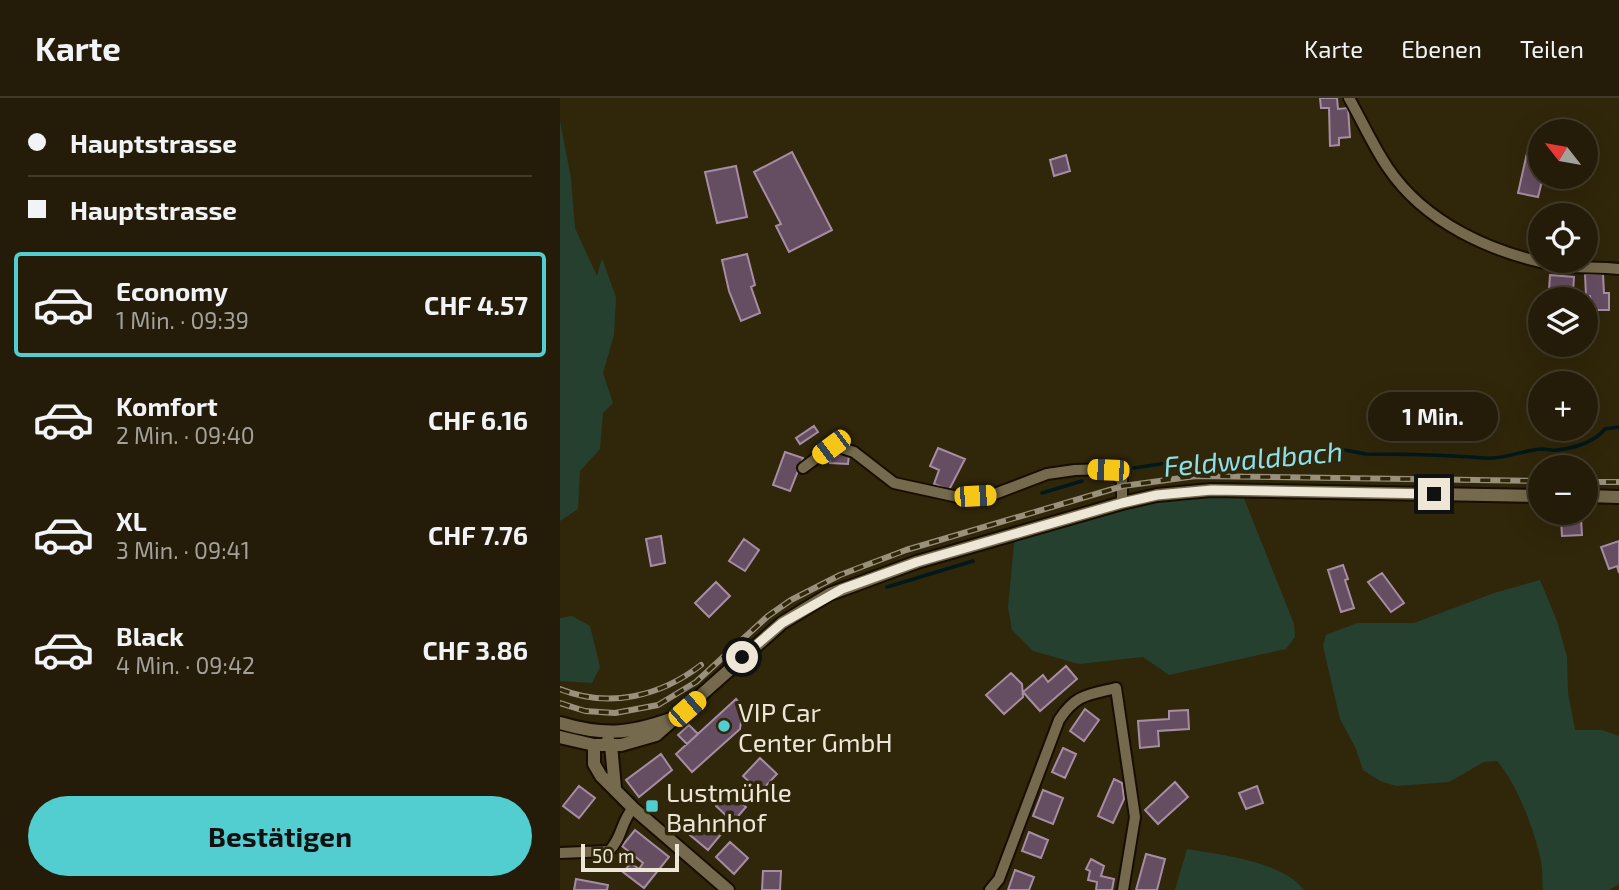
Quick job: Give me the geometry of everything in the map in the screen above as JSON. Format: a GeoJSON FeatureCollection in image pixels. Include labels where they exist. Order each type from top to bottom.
{"type":"FeatureCollection","features":[{"type":"Feature","properties":{"kind":"street"},"geometry":{"type":"LineString","coordinates":[[1349,98],[1389,169],[1412,197],[1436,217],[1467,235],[1534,260],[1576,268],[1619,269]]}},
{"type":"Feature","properties":{"kind":"street"},"geometry":{"type":"LineString","coordinates":[[803,468],[831,447],[842,448],[854,452],[894,483],[958,497],[992,495],[1047,474],[1075,470],[1108,470],[1122,480],[1122,503]]}},
{"type":"Feature","properties":{"kind":"street"},"geometry":{"type":"LineString","coordinates":[[560,737],[611,746],[631,744],[656,735],[782,623],[830,594],[917,562],[1122,503],[1157,495],[1212,490],[1528,496]]}},
{"type":"Feature","properties":{"kind":"street"},"geometry":{"type":"LineString","coordinates":[[1598,496],[1619,497]]}},
{"type":"Feature","properties":{"kind":"street"},"geometry":{"type":"LineString","coordinates":[[990,890],[999,879],[1059,720],[1068,705],[1079,697],[1116,688],[1135,817],[1123,890]]}},
{"type":"Feature","properties":{"kind":"street"},"geometry":{"type":"LineString","coordinates":[[560,723],[604,733],[637,730],[674,718]]}},
{"type":"Feature","properties":{"kind":"street"},"geometry":{"type":"LineString","coordinates":[[604,733],[594,745],[593,756],[597,769],[633,808],[728,890]]}},
{"type":"Feature","properties":{"kind":"street"},"geometry":{"type":"LineString","coordinates":[[604,733],[611,746],[615,788]]}},
{"type":"Feature","properties":{"kind":"street"},"geometry":{"type":"LineString","coordinates":[[560,853],[610,851],[620,836],[623,819],[633,808]]}},
{"type":"Feature","properties":{"kind":"green space"},"geometry":{"type":"Polygon","coordinates":[[[560,121],[571,178],[575,228],[597,276],[602,258],[616,297],[614,335],[603,373],[613,403],[603,413],[600,449],[580,471],[578,509],[560,521],[560,121]]]}},
{"type":"Feature","properties":{"kind":"green space"},"geometry":{"type":"Polygon","coordinates":[[[1241,491],[1294,624],[1295,637],[1286,649],[1169,675],[1143,657],[1079,664],[1033,651],[1012,630],[1008,607],[1015,534],[1122,503],[1241,491]]]}},
{"type":"Feature","properties":{"kind":"green space"},"geometry":{"type":"Polygon","coordinates":[[[1540,580],[1557,621],[1567,657],[1568,693],[1575,730],[1602,730],[1619,736],[1619,884],[1609,890],[1543,890],[1541,861],[1529,820],[1511,781],[1497,761],[1484,762],[1449,782],[1396,786],[1380,781],[1363,770],[1356,749],[1340,719],[1323,646],[1326,635],[1357,623],[1414,623],[1494,593],[1540,580]]]}},
{"type":"Feature","properties":{"kind":"green space"},"geometry":{"type":"Polygon","coordinates":[[[572,616],[590,626],[600,667],[592,683],[560,681],[560,618],[572,616]]]}},
{"type":"Feature","properties":{"kind":"green space"},"geometry":{"type":"Polygon","coordinates":[[[1187,849],[1266,866],[1294,880],[1304,890],[1175,890],[1187,849]]]}},
{"type":"Feature","properties":{"kind":"building"},"geometry":{"type":"Polygon","coordinates":[[[1320,98],[1337,98],[1338,109],[1348,108],[1350,137],[1339,138],[1339,145],[1330,146],[1329,108],[1321,108],[1320,98]]]}},
{"type":"Feature","properties":{"kind":"building"},"geometry":{"type":"Polygon","coordinates":[[[792,152],[832,230],[789,252],[776,226],[781,224],[754,172],[792,152]]]}},
{"type":"Feature","properties":{"kind":"building"},"geometry":{"type":"Polygon","coordinates":[[[1528,153],[1528,189],[1540,189],[1538,197],[1518,193],[1528,153]]]}},
{"type":"Feature","properties":{"kind":"building"},"geometry":{"type":"Polygon","coordinates":[[[1066,155],[1070,171],[1054,176],[1050,160],[1066,155]]]}},
{"type":"Feature","properties":{"kind":"building"},"geometry":{"type":"Polygon","coordinates":[[[736,166],[747,217],[717,223],[705,172],[736,166]]]}},
{"type":"Feature","properties":{"kind":"building"},"geometry":{"type":"Polygon","coordinates":[[[747,254],[755,285],[751,287],[760,313],[741,321],[729,291],[722,260],[747,254]]]}},
{"type":"Feature","properties":{"kind":"building"},"geometry":{"type":"Polygon","coordinates":[[[1585,274],[1603,274],[1604,293],[1609,293],[1609,310],[1598,310],[1598,287],[1586,287],[1585,274]]]}},
{"type":"Feature","properties":{"kind":"building"},"geometry":{"type":"Polygon","coordinates":[[[1550,275],[1574,277],[1573,287],[1549,287],[1550,275]]]}},
{"type":"Feature","properties":{"kind":"building"},"geometry":{"type":"Polygon","coordinates":[[[814,426],[818,432],[800,444],[796,438],[814,426]]]}},
{"type":"Feature","properties":{"kind":"building"},"geometry":{"type":"Polygon","coordinates":[[[938,448],[965,459],[949,490],[934,484],[939,470],[930,466],[938,448]]]}},
{"type":"Feature","properties":{"kind":"building"},"geometry":{"type":"Polygon","coordinates":[[[785,452],[803,458],[790,491],[773,485],[785,452]]]}},
{"type":"Feature","properties":{"kind":"building"},"geometry":{"type":"Polygon","coordinates":[[[831,453],[849,454],[848,464],[830,463],[831,453]]]}},
{"type":"Feature","properties":{"kind":"building"},"geometry":{"type":"Polygon","coordinates":[[[1561,525],[1581,525],[1582,535],[1562,536],[1561,525]]]}},
{"type":"Feature","properties":{"kind":"building"},"geometry":{"type":"Polygon","coordinates":[[[661,536],[665,563],[651,566],[646,539],[661,536]]]}},
{"type":"Feature","properties":{"kind":"building"},"geometry":{"type":"Polygon","coordinates":[[[744,539],[759,550],[745,571],[729,561],[744,539]]]}},
{"type":"Feature","properties":{"kind":"building"},"geometry":{"type":"Polygon","coordinates":[[[1619,541],[1619,573],[1617,566],[1609,569],[1601,547],[1619,541]]]}},
{"type":"Feature","properties":{"kind":"building"},"geometry":{"type":"Polygon","coordinates":[[[1343,565],[1354,608],[1341,612],[1328,570],[1343,565]]]}},
{"type":"Feature","properties":{"kind":"building"},"geometry":{"type":"Polygon","coordinates":[[[1382,573],[1404,603],[1391,612],[1368,582],[1382,573]]]}},
{"type":"Feature","properties":{"kind":"building"},"geometry":{"type":"Polygon","coordinates":[[[716,582],[730,596],[709,617],[695,603],[716,582]]]}},
{"type":"Feature","properties":{"kind":"building"},"geometry":{"type":"Polygon","coordinates":[[[1066,666],[1077,679],[1040,711],[1023,692],[1043,675],[1048,682],[1066,666]]]}},
{"type":"Feature","properties":{"kind":"building"},"geometry":{"type":"Polygon","coordinates":[[[1011,673],[1022,684],[1023,697],[1004,714],[986,695],[1011,673]]]}},
{"type":"Feature","properties":{"kind":"building"},"geometry":{"type":"Polygon","coordinates":[[[736,699],[743,707],[740,729],[692,772],[676,754],[736,699]]]}},
{"type":"Feature","properties":{"kind":"building"},"geometry":{"type":"Polygon","coordinates":[[[1085,709],[1099,720],[1084,741],[1070,731],[1085,709]]]}},
{"type":"Feature","properties":{"kind":"building"},"geometry":{"type":"Polygon","coordinates":[[[1188,710],[1189,729],[1158,731],[1159,746],[1140,748],[1138,721],[1169,719],[1169,711],[1188,710]]]}},
{"type":"Feature","properties":{"kind":"building"},"geometry":{"type":"Polygon","coordinates":[[[689,725],[698,734],[687,744],[678,735],[689,725]]]}},
{"type":"Feature","properties":{"kind":"building"},"geometry":{"type":"Polygon","coordinates":[[[1063,748],[1076,754],[1065,778],[1052,772],[1063,748]]]}},
{"type":"Feature","properties":{"kind":"building"},"geometry":{"type":"Polygon","coordinates":[[[661,754],[672,770],[639,797],[626,780],[661,754]]]}},
{"type":"Feature","properties":{"kind":"building"},"geometry":{"type":"Polygon","coordinates":[[[760,758],[777,774],[760,792],[743,776],[760,758]]]}},
{"type":"Feature","properties":{"kind":"building"},"geometry":{"type":"Polygon","coordinates":[[[1114,779],[1122,783],[1124,799],[1113,823],[1098,816],[1114,779]]]}},
{"type":"Feature","properties":{"kind":"building"},"geometry":{"type":"Polygon","coordinates":[[[1175,782],[1188,797],[1158,824],[1145,810],[1175,782]]]}},
{"type":"Feature","properties":{"kind":"building"},"geometry":{"type":"Polygon","coordinates":[[[579,786],[595,798],[579,818],[563,806],[579,786]]]}},
{"type":"Feature","properties":{"kind":"building"},"geometry":{"type":"Polygon","coordinates":[[[1257,786],[1263,803],[1246,809],[1239,793],[1257,786]]]}},
{"type":"Feature","properties":{"kind":"building"},"geometry":{"type":"Polygon","coordinates":[[[1043,790],[1063,798],[1053,824],[1033,816],[1043,790]]]}},
{"type":"Feature","properties":{"kind":"building"},"geometry":{"type":"Polygon","coordinates":[[[729,791],[746,807],[733,822],[716,806],[729,791]]]}},
{"type":"Feature","properties":{"kind":"building"},"geometry":{"type":"Polygon","coordinates":[[[705,817],[723,832],[708,850],[690,835],[705,817]]]}},
{"type":"Feature","properties":{"kind":"building"},"geometry":{"type":"Polygon","coordinates":[[[635,830],[669,857],[644,888],[623,872],[631,863],[639,869],[643,863],[622,846],[635,830]]]}},
{"type":"Feature","properties":{"kind":"building"},"geometry":{"type":"Polygon","coordinates":[[[1029,832],[1048,840],[1041,858],[1022,851],[1029,832]]]}},
{"type":"Feature","properties":{"kind":"building"},"geometry":{"type":"Polygon","coordinates":[[[730,842],[748,858],[734,874],[716,857],[730,842]]]}},
{"type":"Feature","properties":{"kind":"building"},"geometry":{"type":"Polygon","coordinates":[[[1146,854],[1165,859],[1157,890],[1136,890],[1146,854]]]}},
{"type":"Feature","properties":{"kind":"building"},"geometry":{"type":"Polygon","coordinates":[[[1091,859],[1104,866],[1101,876],[1114,879],[1112,890],[1096,890],[1097,882],[1088,880],[1090,871],[1086,869],[1091,859]]]}},
{"type":"Feature","properties":{"kind":"building"},"geometry":{"type":"Polygon","coordinates":[[[1015,870],[1034,877],[1029,890],[1008,890],[1015,870]]]}},
{"type":"Feature","properties":{"kind":"building"},"geometry":{"type":"Polygon","coordinates":[[[763,871],[781,871],[780,890],[762,890],[763,871]]]}},
{"type":"Feature","properties":{"kind":"building"},"geometry":{"type":"Polygon","coordinates":[[[576,879],[608,885],[607,890],[574,890],[576,879]]]}},
{"type":"Feature","properties":{"kind":"waterway","name":"Feldwaldbach"},"geometry":{"type":"LineString","coordinates":[[1134,468],[1174,462],[1287,459],[1308,451],[1331,449],[1366,454],[1491,458],[1542,449],[1571,448],[1590,441],[1605,429],[1619,427]]}},
{"type":"Feature","properties":{"kind":"waterway","name":"Feldwaldbach"},"geometry":{"type":"LineString","coordinates":[[1042,493],[1082,481]]}},
{"type":"Feature","properties":{"kind":"waterway","name":"Feldwaldbach"},"geometry":{"type":"LineString","coordinates":[[887,587],[973,561]]}},
{"type":"Feature","properties":{"kind":"railway"},"geometry":{"type":"LineString","coordinates":[[560,703],[585,711],[615,713],[658,705],[696,682],[768,616],[791,600],[840,575],[906,550],[1123,486],[1196,476],[1528,481]]}},
{"type":"Feature","properties":{"kind":"railway"},"geometry":{"type":"LineString","coordinates":[[1598,482],[1619,482]]}},
{"type":"Feature","properties":{"kind":"railway"},"geometry":{"type":"LineString","coordinates":[[560,689],[597,698],[634,696],[669,685],[701,665]]}},
{"type":"Feature","properties":{"kind":"place","name":"VIP Car Center GmbH"},"geometry":{"type":"Point","coordinates":[724,726]}},
{"type":"Feature","properties":{"kind":"place","name":"Lustmühle Bahnhof"},"geometry":{"type":"Point","coordinates":[652,806]}},
{"type":"Feature","properties":{"kind":"route"},"geometry":{"type":"LineString","coordinates":[[742,657],[782,623],[842,589],[917,562],[1122,503],[1157,495],[1212,490],[1434,494]]}}]}
